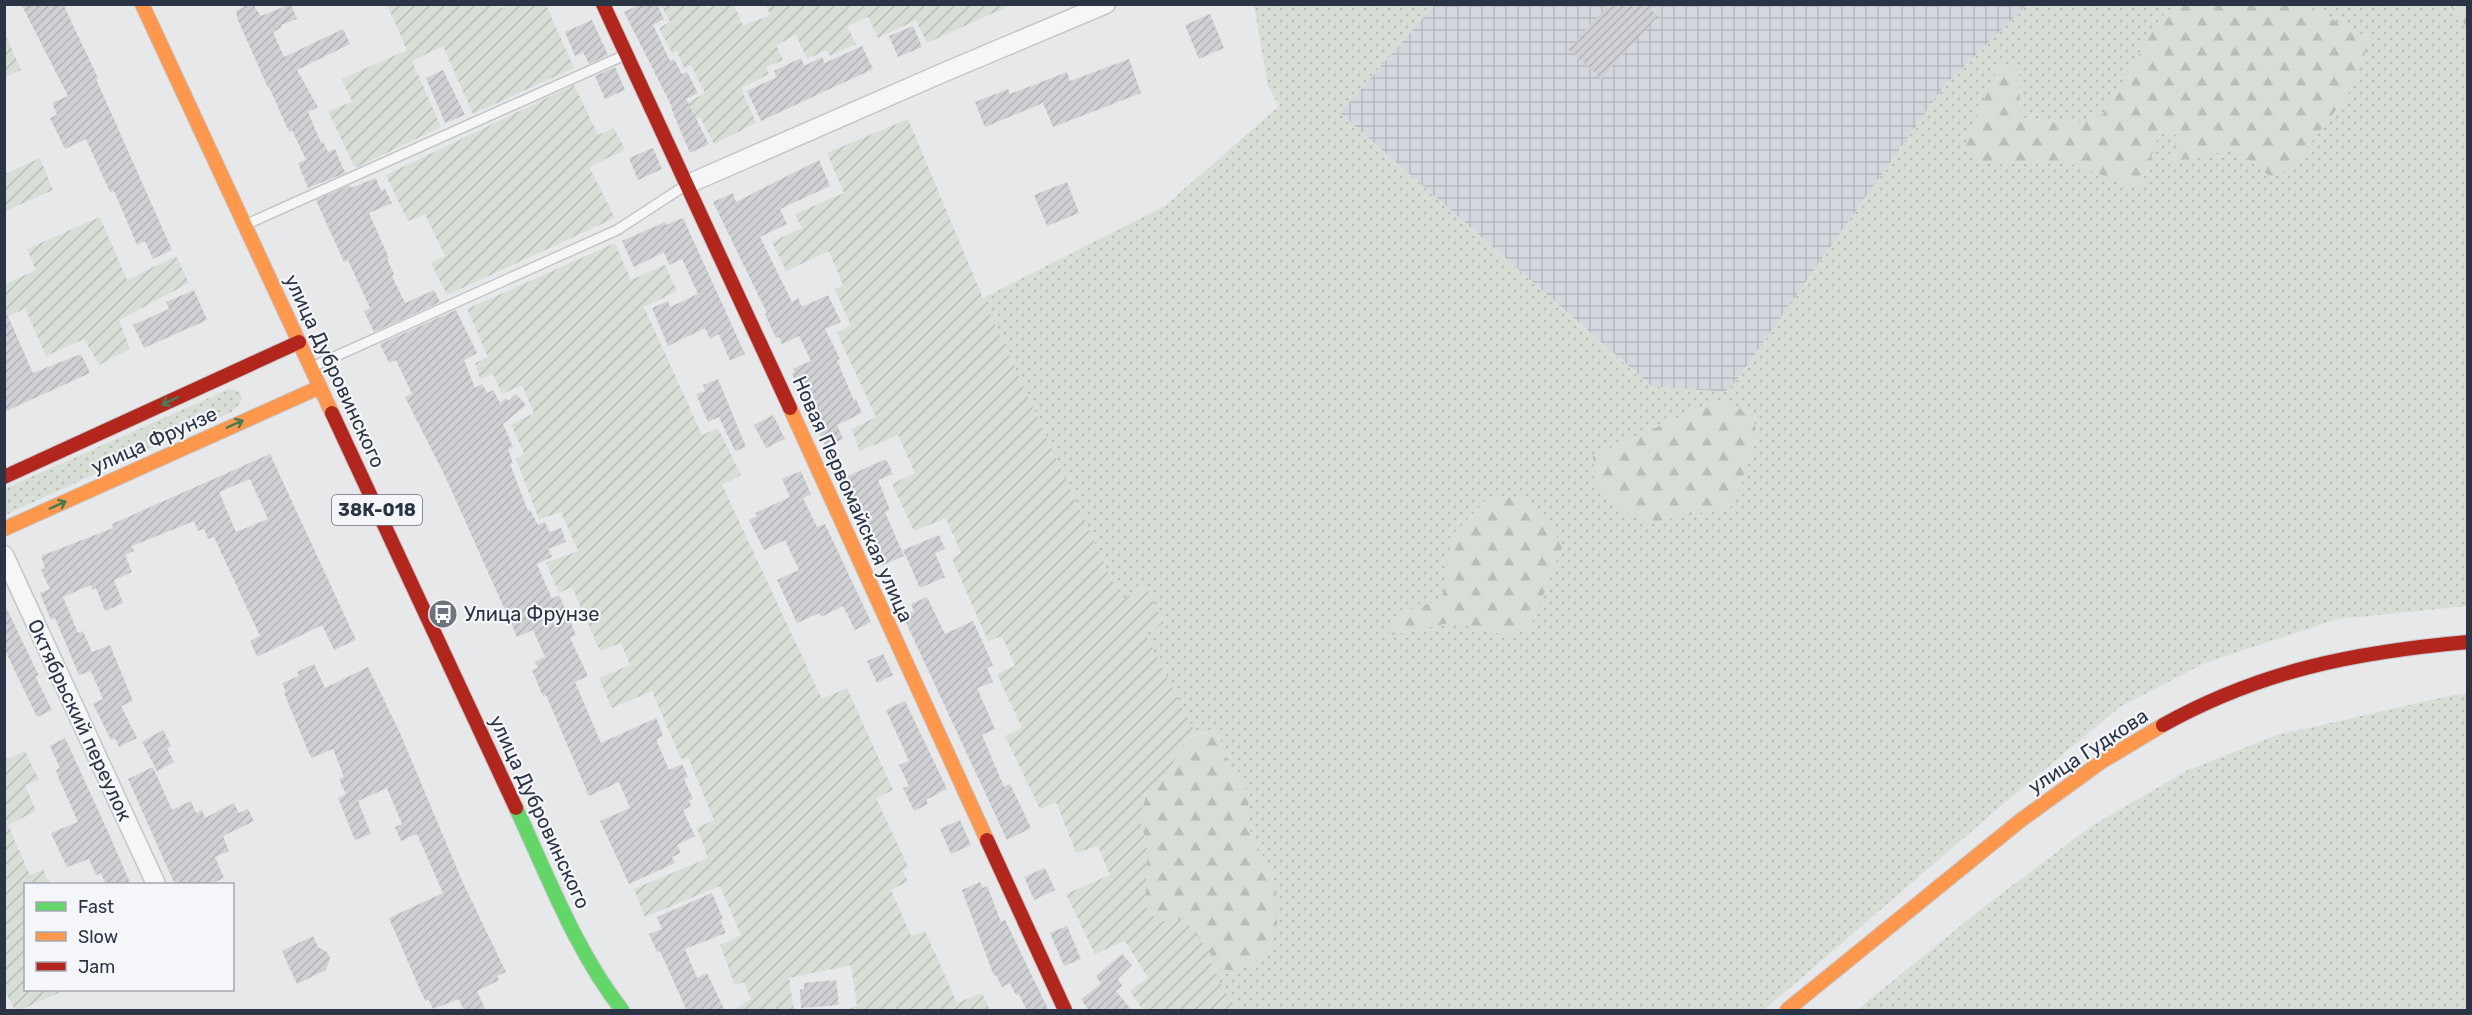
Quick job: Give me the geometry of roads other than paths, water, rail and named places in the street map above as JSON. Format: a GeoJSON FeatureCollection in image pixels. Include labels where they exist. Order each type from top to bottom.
{"type":"FeatureCollection","features":[{"type":"Feature","properties":{"kind":"main road","name":"улица Дубровинского"},"geometry":{"type":"LineString","coordinates":[[142,4],[581,948],[622,1011]]}},
{"type":"Feature","properties":{"kind":"main road","name":"Новая Первомайская улица"},"geometry":{"type":"LineString","coordinates":[[604,5],[1065,1011]]}},
{"type":"Feature","properties":{"kind":"main road","name":"улица Фрунзе"},"geometry":{"type":"LineString","coordinates":[[4,477],[299,342]]}},
{"type":"Feature","properties":{"kind":"main road","name":"улица Фрунзе"},"geometry":{"type":"LineString","coordinates":[[4,529],[320,387]]}},
{"type":"Feature","properties":{"kind":"main road","name":"улица Гудкова"},"geometry":{"type":"LineString","coordinates":[[1787,1011],[1996,839],[2080,775],[2151,731],[2209,701],[2275,675],[2332,661],[2433,645],[2468,642]]}},
{"type":"Feature","properties":{"kind":"street"},"geometry":{"type":"LineString","coordinates":[[688,184],[1106,4]]}},
{"type":"Feature","properties":{"kind":"street","name":"Октябрьский переулок"},"geometry":{"type":"LineString","coordinates":[[4,555],[155,883]]}},
{"type":"Feature","properties":{"kind":"lane"},"geometry":{"type":"LineString","coordinates":[[246,224],[625,55]]}},
{"type":"Feature","properties":{"kind":"lane"},"geometry":{"type":"LineString","coordinates":[[311,368],[616,230],[688,184]]}},
{"type":"Feature","properties":{"kind":"place","name":"Улица Фрунзе"},"geometry":{"type":"Point","coordinates":[443,614]}}]}
